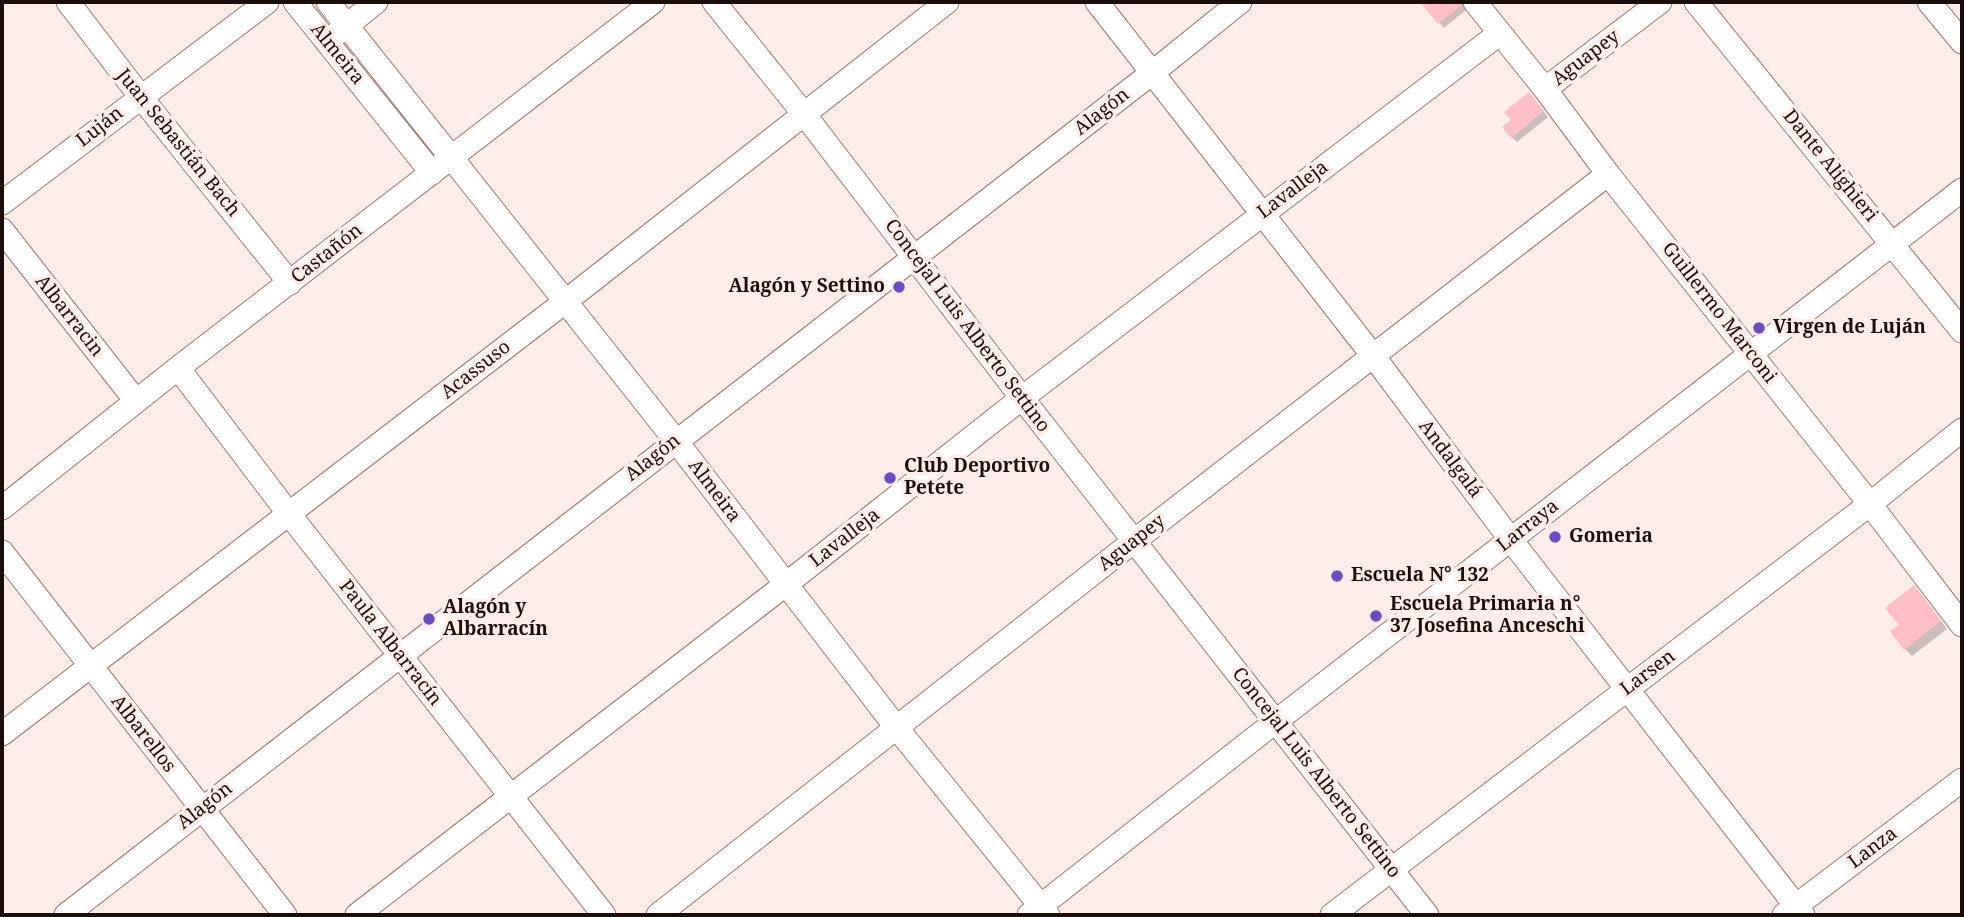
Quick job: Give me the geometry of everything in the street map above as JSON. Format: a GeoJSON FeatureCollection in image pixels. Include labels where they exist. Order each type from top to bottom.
{"type":"FeatureCollection","features":[{"type":"Feature","properties":{"kind":"street","name":"Juan Sebastián Bach"},"geometry":{"type":"LineString","coordinates":[[68,2],[290,283]]}},
{"type":"Feature","properties":{"kind":"street","name":"Luján"},"geometry":{"type":"LineString","coordinates":[[2,203],[267,2]]}},
{"type":"Feature","properties":{"kind":"street","name":"Almeira"},"geometry":{"type":"LineString","coordinates":[[295,2],[432,173]]}},
{"type":"Feature","properties":{"kind":"street","name":"Almeira"},"geometry":{"type":"LineString","coordinates":[[328,2],[676,441],[1039,912]]}},
{"type":"Feature","properties":{"kind":"street"},"geometry":{"type":"LineString","coordinates":[[327,42],[376,2]]}},
{"type":"Feature","properties":{"kind":"street","name":"Castañón"},"geometry":{"type":"LineString","coordinates":[[2,508],[178,368],[653,2]]}},
{"type":"Feature","properties":{"kind":"street","name":"Concejal Luis Alberto Settino"},"geometry":{"type":"LineString","coordinates":[[714,2],[1427,915]]}},
{"type":"Feature","properties":{"kind":"street","name":"Acassuso"},"geometry":{"type":"LineString","coordinates":[[2,734],[566,301],[947,2]]}},
{"type":"Feature","properties":{"kind":"street","name":"Andalgalá"},"geometry":{"type":"LineString","coordinates":[[1097,2],[1374,357],[1794,912]]}},
{"type":"Feature","properties":{"kind":"street","name":"Alagón"},"geometry":{"type":"LineString","coordinates":[[66,915],[1240,2]]}},
{"type":"Feature","properties":{"kind":"street","name":"Guillermo Marconi"},"geometry":{"type":"LineString","coordinates":[[1475,2],[1870,503],[1962,625]]}},
{"type":"Feature","properties":{"kind":"street","name":"Aguapey"},"geometry":{"type":"LineString","coordinates":[[1545,89],[1660,2]]}},
{"type":"Feature","properties":{"kind":"street","name":"Dante Alighieri"},"geometry":{"type":"LineString","coordinates":[[1696,2],[1962,331]]}},
{"type":"Feature","properties":{"kind":"street"},"geometry":{"type":"LineString","coordinates":[[1929,2],[1962,42]]}},
{"type":"Feature","properties":{"kind":"street","name":"Lavalleja"},"geometry":{"type":"LineString","coordinates":[[357,915],[512,798],[1021,398],[1500,33]]}},
{"type":"Feature","properties":{"kind":"street","name":"Aguapey"},"geometry":{"type":"LineString","coordinates":[[658,915],[1134,541],[1608,174]]}},
{"type":"Feature","properties":{"kind":"street","name":"Larraya"},"geometry":{"type":"LineString","coordinates":[[1039,912],[1275,722],[1962,190]]}},
{"type":"Feature","properties":{"kind":"street","name":"Albarracin"},"geometry":{"type":"LineString","coordinates":[[2,230],[136,401]]}},
{"type":"Feature","properties":{"kind":"street","name":"Paula Albarracín"},"geometry":{"type":"LineString","coordinates":[[178,368],[289,514],[604,915]]}},
{"type":"Feature","properties":{"kind":"street","name":"Larsen"},"geometry":{"type":"LineString","coordinates":[[1332,915],[1962,430]]}},
{"type":"Feature","properties":{"kind":"street","name":"Albarellos"},"geometry":{"type":"LineString","coordinates":[[2,552],[285,915]]}},
{"type":"Feature","properties":{"kind":"street","name":"Lanza"},"geometry":{"type":"LineString","coordinates":[[1794,912],[1962,780]]}},
{"type":"Feature","properties":{"kind":"building"},"geometry":{"type":"Polygon","coordinates":[[[1420,2],[1461,2],[1461,5],[1438,24],[1420,2]]]}},
{"type":"Feature","properties":{"kind":"building"},"geometry":{"type":"Polygon","coordinates":[[[1529,92],[1544,111],[1511,138],[1502,127],[1511,120],[1504,112],[1529,92]]]}},
{"type":"Feature","properties":{"kind":"building"},"geometry":{"type":"Polygon","coordinates":[[[1914,585],[1941,621],[1904,650],[1890,631],[1899,625],[1885,608],[1914,585]]]}},
{"type":"Feature","properties":{"kind":"place","name":"Alagón y Settino"},"geometry":{"type":"Point","coordinates":[899,287]}},
{"type":"Feature","properties":{"kind":"place","name":"Virgen de Luján"},"geometry":{"type":"Point","coordinates":[1759,328]}},
{"type":"Feature","properties":{"kind":"place","name":"Club Deportivo Petete"},"geometry":{"type":"Point","coordinates":[890,478]}},
{"type":"Feature","properties":{"kind":"place","name":"Gomeria"},"geometry":{"type":"Point","coordinates":[1555,537]}},
{"type":"Feature","properties":{"kind":"place","name":"Escuela N° 132"},"geometry":{"type":"Point","coordinates":[1337,576]}},
{"type":"Feature","properties":{"kind":"place","name":"Escuela Primaria n° 37 Josefina Anceschi"},"geometry":{"type":"Point","coordinates":[1376,616]}},
{"type":"Feature","properties":{"kind":"place","name":"Alagón y Albarracín"},"geometry":{"type":"Point","coordinates":[429,619]}}]}
